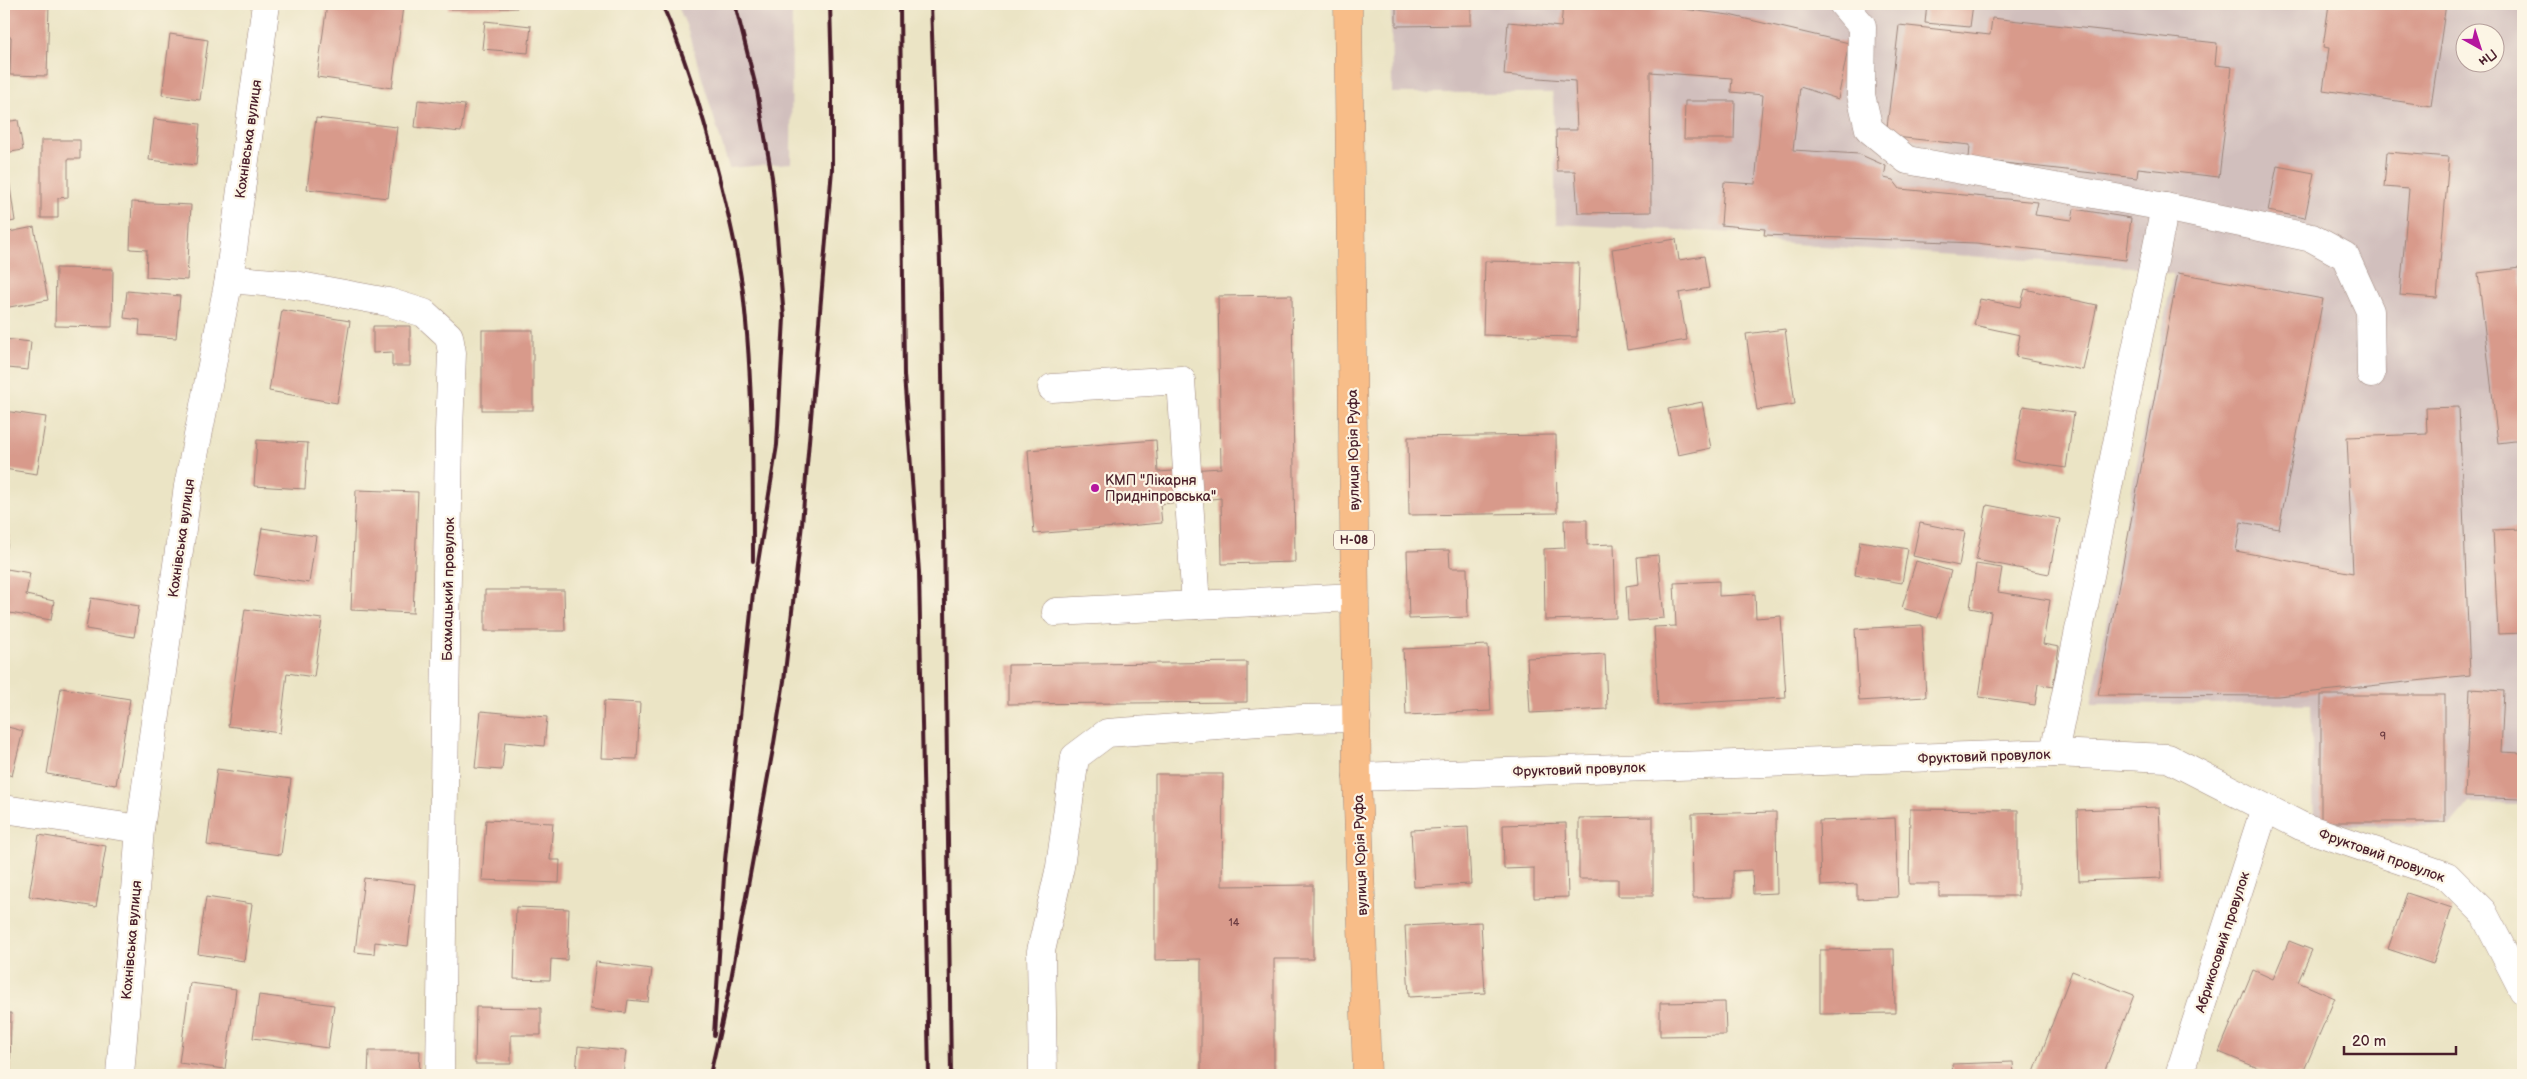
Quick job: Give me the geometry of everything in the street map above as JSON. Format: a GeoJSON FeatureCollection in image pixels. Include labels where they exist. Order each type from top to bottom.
{"type":"FeatureCollection","features":[{"type":"Feature","properties":{"kind":"main road","name":"вулиця Юрія Руфа"},"geometry":{"type":"LineString","coordinates":[[1348,4],[1357,777],[1367,1075]]}},
{"type":"Feature","properties":{"kind":"street","name":"Кохнівська вулиця"},"geometry":{"type":"LineString","coordinates":[[120,1075],[140,828],[188,486],[229,279],[266,4]]}},
{"type":"Feature","properties":{"kind":"street"},"geometry":{"type":"LineString","coordinates":[[1843,4],[1862,26],[1861,95],[1868,129],[1907,160],[2165,207],[2312,238],[2345,256],[2370,311],[2371,374]]}},
{"type":"Feature","properties":{"kind":"street"},"geometry":{"type":"LineString","coordinates":[[2054,753],[2165,207]]}},
{"type":"Feature","properties":{"kind":"street","name":"Бахмацький провулок"},"geometry":{"type":"LineString","coordinates":[[229,279],[295,285],[388,302],[424,313],[449,336],[452,353],[449,430],[440,1075]]}},
{"type":"Feature","properties":{"kind":"street"},"geometry":{"type":"LineString","coordinates":[[1052,388],[1181,380],[1196,605]]}},
{"type":"Feature","properties":{"kind":"street"},"geometry":{"type":"LineString","coordinates":[[1056,612],[1355,597]]}},
{"type":"Feature","properties":{"kind":"street"},"geometry":{"type":"LineString","coordinates":[[1043,1075],[1041,950],[1060,867],[1075,757],[1107,733],[1304,719],[1357,718]]}},
{"type":"Feature","properties":{"kind":"street","name":"Фруктовий провулок"},"geometry":{"type":"LineString","coordinates":[[1357,777],[2054,753],[2168,758],[2301,826],[2447,876],[2484,912],[2523,990]]}},
{"type":"Feature","properties":{"kind":"street","name":"Абрикосовий провулок"},"geometry":{"type":"LineString","coordinates":[[2179,1075],[2265,808]]}},
{"type":"Feature","properties":{"kind":"street"},"geometry":{"type":"LineString","coordinates":[[4,809],[140,828]]}},
{"type":"Feature","properties":{"kind":"shaded area"},"geometry":{"type":"Polygon","coordinates":[[[677,4],[789,4],[792,6],[791,163],[729,168],[686,25],[677,4]]]}},
{"type":"Feature","properties":{"kind":"shaded area"},"geometry":{"type":"Polygon","coordinates":[[[1391,4],[2523,4],[2523,804],[2469,803],[2450,826],[2314,825],[2311,704],[2091,704],[2173,274],[2130,267],[1764,242],[1757,234],[1556,224],[1553,93],[1392,93],[1391,4]]]}},
{"type":"Feature","properties":{"kind":"building"},"geometry":{"type":"Polygon","coordinates":[[[4,4],[49,4],[47,76],[10,75],[11,37],[4,37],[4,4]]]}},
{"type":"Feature","properties":{"kind":"building"},"geometry":{"type":"Polygon","coordinates":[[[327,4],[379,4],[403,7],[392,88],[317,77],[327,4]]]}},
{"type":"Feature","properties":{"kind":"building"},"geometry":{"type":"Polygon","coordinates":[[[448,4],[517,4],[517,8],[448,9],[448,4]]]}},
{"type":"Feature","properties":{"kind":"building"},"geometry":{"type":"Polygon","coordinates":[[[1396,4],[1471,4],[1471,25],[1396,26],[1396,4]]]}},
{"type":"Feature","properties":{"kind":"building"},"geometry":{"type":"Polygon","coordinates":[[[1563,4],[1644,4],[1729,15],[1849,43],[1838,99],[1800,87],[1793,150],[1859,154],[1886,166],[1884,178],[1893,180],[1900,189],[2038,202],[2035,215],[2072,220],[2074,209],[2131,218],[2126,260],[1976,243],[1764,235],[1765,229],[1721,225],[1724,182],[1755,184],[1763,95],[1731,92],[1732,78],[1650,72],[1651,212],[1578,213],[1575,171],[1557,171],[1556,130],[1577,130],[1575,81],[1504,75],[1508,22],[1561,27],[1563,4]]]}},
{"type":"Feature","properties":{"kind":"building"},"geometry":{"type":"Polygon","coordinates":[[[1927,4],[1973,4],[1970,27],[1925,23],[1927,4]]]}},
{"type":"Feature","properties":{"kind":"building"},"geometry":{"type":"Polygon","coordinates":[[[2329,4],[2446,4],[2431,106],[2323,90],[2329,48],[2323,47],[2329,4]]]}},
{"type":"Feature","properties":{"kind":"building"},"geometry":{"type":"Polygon","coordinates":[[[1992,18],[2217,43],[2215,65],[2232,67],[2219,177],[2138,168],[2137,178],[1969,159],[1970,145],[1886,136],[1899,25],[1990,35],[1992,18]]]}},
{"type":"Feature","properties":{"kind":"building"},"geometry":{"type":"Polygon","coordinates":[[[485,21],[531,26],[528,53],[482,49],[485,21]]]}},
{"type":"Feature","properties":{"kind":"building"},"geometry":{"type":"Polygon","coordinates":[[[170,34],[208,40],[200,100],[162,95],[170,34]]]}},
{"type":"Feature","properties":{"kind":"building"},"geometry":{"type":"Polygon","coordinates":[[[418,100],[465,105],[461,132],[415,127],[418,100]]]}},
{"type":"Feature","properties":{"kind":"building"},"geometry":{"type":"Polygon","coordinates":[[[1685,101],[1735,101],[1734,139],[1684,139],[1685,101]]]}},
{"type":"Feature","properties":{"kind":"building"},"geometry":{"type":"Polygon","coordinates":[[[316,118],[397,127],[388,198],[307,189],[316,118]]]}},
{"type":"Feature","properties":{"kind":"building"},"geometry":{"type":"Polygon","coordinates":[[[154,119],[200,124],[196,165],[149,160],[154,119]]]}},
{"type":"Feature","properties":{"kind":"building"},"geometry":{"type":"Polygon","coordinates":[[[18,120],[23,150],[5,153],[15,221],[4,223],[4,122],[18,120]]]}},
{"type":"Feature","properties":{"kind":"building"},"geometry":{"type":"Polygon","coordinates":[[[41,140],[80,140],[80,159],[68,159],[68,197],[58,198],[58,218],[41,218],[41,140]]]}},
{"type":"Feature","properties":{"kind":"building"},"geometry":{"type":"Polygon","coordinates":[[[2387,152],[2449,157],[2437,298],[2400,295],[2409,189],[2384,187],[2387,152]]]}},
{"type":"Feature","properties":{"kind":"building"},"geometry":{"type":"Polygon","coordinates":[[[2277,166],[2314,173],[2305,218],[2268,211],[2277,166]]]}},
{"type":"Feature","properties":{"kind":"building"},"geometry":{"type":"Polygon","coordinates":[[[132,202],[191,205],[187,280],[146,277],[147,250],[130,249],[132,202]]]}},
{"type":"Feature","properties":{"kind":"building"},"geometry":{"type":"Polygon","coordinates":[[[34,227],[48,300],[4,308],[4,233],[34,227]]]}},
{"type":"Feature","properties":{"kind":"building"},"geometry":{"type":"Polygon","coordinates":[[[1676,239],[1679,260],[1704,256],[1709,288],[1679,293],[1687,340],[1627,350],[1612,249],[1676,239]]]}},
{"type":"Feature","properties":{"kind":"building"},"geometry":{"type":"Polygon","coordinates":[[[1485,261],[1579,263],[1577,337],[1483,335],[1485,261]]]}},
{"type":"Feature","properties":{"kind":"building"},"geometry":{"type":"Polygon","coordinates":[[[56,268],[113,269],[112,327],[55,326],[56,268]]]}},
{"type":"Feature","properties":{"kind":"building"},"geometry":{"type":"Polygon","coordinates":[[[2520,268],[2523,295],[2523,440],[2498,443],[2478,273],[2520,268]]]}},
{"type":"Feature","properties":{"kind":"building"},"geometry":{"type":"Polygon","coordinates":[[[2178,273],[2323,299],[2279,529],[2241,522],[2236,551],[2353,573],[2347,437],[2427,434],[2426,408],[2459,407],[2470,675],[2278,696],[2098,695],[2178,273]]]}},
{"type":"Feature","properties":{"kind":"building"},"geometry":{"type":"Polygon","coordinates":[[[2025,289],[2097,305],[2083,370],[2016,357],[2020,335],[1974,325],[1980,299],[2020,307],[2025,289]]]}},
{"type":"Feature","properties":{"kind":"building"},"geometry":{"type":"Polygon","coordinates":[[[127,291],[180,296],[176,338],[139,335],[140,320],[124,318],[127,291]]]}},
{"type":"Feature","properties":{"kind":"building"},"geometry":{"type":"Polygon","coordinates":[[[1292,295],[1295,562],[1222,564],[1221,498],[1160,504],[1162,523],[1034,534],[1028,450],[1156,440],[1158,472],[1221,468],[1218,296],[1292,295]]]}},
{"type":"Feature","properties":{"kind":"building"},"geometry":{"type":"Polygon","coordinates":[[[282,310],[350,321],[337,403],[269,391],[282,310]]]}},
{"type":"Feature","properties":{"kind":"building"},"geometry":{"type":"Polygon","coordinates":[[[373,326],[410,326],[410,366],[392,366],[392,352],[373,353],[373,326]]]}},
{"type":"Feature","properties":{"kind":"building"},"geometry":{"type":"Polygon","coordinates":[[[1785,329],[1795,404],[1757,410],[1746,334],[1785,329]]]}},
{"type":"Feature","properties":{"kind":"building"},"geometry":{"type":"Polygon","coordinates":[[[482,330],[533,330],[533,410],[482,410],[482,330]]]}},
{"type":"Feature","properties":{"kind":"building"},"geometry":{"type":"Polygon","coordinates":[[[4,339],[31,342],[28,370],[8,368],[7,381],[4,381],[4,339]]]}},
{"type":"Feature","properties":{"kind":"building"},"geometry":{"type":"Polygon","coordinates":[[[1702,402],[1711,448],[1678,455],[1668,409],[1702,402]]]}},
{"type":"Feature","properties":{"kind":"building"},"geometry":{"type":"Polygon","coordinates":[[[2023,406],[2074,413],[2066,468],[2014,460],[2023,406]]]}},
{"type":"Feature","properties":{"kind":"building"},"geometry":{"type":"Polygon","coordinates":[[[4,411],[46,417],[37,474],[4,469],[4,411]]]}},
{"type":"Feature","properties":{"kind":"building"},"geometry":{"type":"Polygon","coordinates":[[[1556,435],[1557,513],[1409,515],[1408,437],[1556,435]]]}},
{"type":"Feature","properties":{"kind":"building"},"geometry":{"type":"Polygon","coordinates":[[[257,440],[308,443],[305,489],[254,486],[257,440]]]}},
{"type":"Feature","properties":{"kind":"building"},"geometry":{"type":"Polygon","coordinates":[[[356,490],[418,492],[413,613],[351,610],[356,490]]]}},
{"type":"Feature","properties":{"kind":"building"},"geometry":{"type":"Polygon","coordinates":[[[1987,505],[2060,519],[2049,574],[1976,560],[1987,505]]]}},
{"type":"Feature","properties":{"kind":"building"},"geometry":{"type":"Polygon","coordinates":[[[1564,520],[1587,520],[1587,545],[1614,544],[1616,618],[1545,620],[1544,549],[1565,548],[1564,520]]]}},
{"type":"Feature","properties":{"kind":"building"},"geometry":{"type":"Polygon","coordinates":[[[1920,523],[1965,532],[1959,566],[1913,556],[1920,523]]]}},
{"type":"Feature","properties":{"kind":"building"},"geometry":{"type":"Polygon","coordinates":[[[262,528],[316,536],[309,583],[254,575],[262,528]]]}},
{"type":"Feature","properties":{"kind":"building"},"geometry":{"type":"Polygon","coordinates":[[[2523,529],[2523,633],[2498,634],[2493,530],[2523,529]]]}},
{"type":"Feature","properties":{"kind":"building"},"geometry":{"type":"Polygon","coordinates":[[[4,535],[9,536],[5,557],[4,557],[4,535]]]}},
{"type":"Feature","properties":{"kind":"building"},"geometry":{"type":"Polygon","coordinates":[[[1860,541],[1908,549],[1902,583],[1855,575],[1860,541]]]}},
{"type":"Feature","properties":{"kind":"building"},"geometry":{"type":"Polygon","coordinates":[[[1449,550],[1450,568],[1467,568],[1468,617],[1409,619],[1407,551],[1449,550]]]}},
{"type":"Feature","properties":{"kind":"building"},"geometry":{"type":"Polygon","coordinates":[[[1658,555],[1664,618],[1628,621],[1626,586],[1639,584],[1637,557],[1658,555]]]}},
{"type":"Feature","properties":{"kind":"building"},"geometry":{"type":"Polygon","coordinates":[[[1916,561],[1951,571],[1937,618],[1902,608],[1916,561]]]}},
{"type":"Feature","properties":{"kind":"building"},"geometry":{"type":"Polygon","coordinates":[[[1976,564],[2002,568],[1998,592],[2050,600],[2043,644],[2059,647],[2053,687],[2038,684],[2035,705],[1979,697],[1991,612],[1970,608],[1976,564]]]}},
{"type":"Feature","properties":{"kind":"building"},"geometry":{"type":"Polygon","coordinates":[[[7,569],[30,573],[26,595],[54,601],[51,620],[4,612],[4,590],[7,569]]]}},
{"type":"Feature","properties":{"kind":"building"},"geometry":{"type":"Polygon","coordinates":[[[1719,581],[1719,596],[1755,594],[1756,618],[1781,616],[1786,698],[1658,705],[1654,627],[1676,626],[1674,583],[1719,581]]]}},
{"type":"Feature","properties":{"kind":"building"},"geometry":{"type":"Polygon","coordinates":[[[485,590],[564,590],[565,631],[485,631],[485,590]]]}},
{"type":"Feature","properties":{"kind":"building"},"geometry":{"type":"Polygon","coordinates":[[[91,598],[139,606],[134,637],[86,629],[91,598]]]}},
{"type":"Feature","properties":{"kind":"building"},"geometry":{"type":"Polygon","coordinates":[[[245,609],[322,619],[314,677],[287,673],[280,733],[228,726],[245,609]]]}},
{"type":"Feature","properties":{"kind":"building"},"geometry":{"type":"Polygon","coordinates":[[[1922,625],[1926,697],[1859,701],[1855,629],[1922,625]]]}},
{"type":"Feature","properties":{"kind":"building"},"geometry":{"type":"Polygon","coordinates":[[[1488,645],[1491,711],[1406,715],[1403,649],[1488,645]]]}},
{"type":"Feature","properties":{"kind":"building"},"geometry":{"type":"Polygon","coordinates":[[[1605,654],[1607,709],[1530,713],[1527,658],[1605,654]]]}},
{"type":"Feature","properties":{"kind":"building"},"geometry":{"type":"Polygon","coordinates":[[[1247,662],[1247,702],[1008,704],[1008,665],[1247,662]]]}},
{"type":"Feature","properties":{"kind":"building"},"geometry":{"type":"Polygon","coordinates":[[[61,688],[130,699],[116,785],[47,774],[61,688]]]}},
{"type":"Feature","properties":{"kind":"building"},"geometry":{"type":"Polygon","coordinates":[[[2470,689],[2504,691],[2501,752],[2522,753],[2520,799],[2465,797],[2470,689]]]}},
{"type":"Feature","properties":{"kind":"building"},"geometry":{"type":"Polygon","coordinates":[[[2321,695],[2445,695],[2445,822],[2321,822],[2321,695]]]}},
{"type":"Feature","properties":{"kind":"building"},"geometry":{"type":"Polygon","coordinates":[[[604,701],[640,703],[637,759],[601,758],[604,701]]]}},
{"type":"Feature","properties":{"kind":"building"},"geometry":{"type":"Polygon","coordinates":[[[481,711],[547,717],[544,746],[505,742],[502,770],[475,768],[481,711]]]}},
{"type":"Feature","properties":{"kind":"building"},"geometry":{"type":"Polygon","coordinates":[[[4,726],[23,731],[12,776],[4,773],[4,726]]]}},
{"type":"Feature","properties":{"kind":"building"},"geometry":{"type":"Polygon","coordinates":[[[217,769],[291,779],[281,855],[207,845],[217,769]]]}},
{"type":"Feature","properties":{"kind":"building"},"geometry":{"type":"Polygon","coordinates":[[[1155,774],[1223,774],[1222,886],[1313,885],[1313,959],[1274,959],[1274,1075],[1201,1075],[1201,959],[1155,960],[1155,774]]]}},
{"type":"Feature","properties":{"kind":"building"},"geometry":{"type":"Polygon","coordinates":[[[2159,807],[2162,878],[2079,881],[2077,810],[2159,807]]]}},
{"type":"Feature","properties":{"kind":"building"},"geometry":{"type":"Polygon","coordinates":[[[1910,809],[2018,810],[2018,896],[1939,896],[1939,884],[1909,884],[1910,809]]]}},
{"type":"Feature","properties":{"kind":"building"},"geometry":{"type":"Polygon","coordinates":[[[1776,812],[1777,893],[1753,894],[1752,870],[1733,871],[1733,897],[1693,898],[1692,814],[1776,812]]]}},
{"type":"Feature","properties":{"kind":"building"},"geometry":{"type":"Polygon","coordinates":[[[1653,817],[1653,896],[1618,896],[1618,879],[1579,879],[1579,818],[1653,817]]]}},
{"type":"Feature","properties":{"kind":"building"},"geometry":{"type":"Polygon","coordinates":[[[1895,818],[1898,897],[1857,899],[1857,884],[1821,886],[1819,821],[1895,818]]]}},
{"type":"Feature","properties":{"kind":"building"},"geometry":{"type":"Polygon","coordinates":[[[486,820],[553,823],[550,860],[560,860],[559,883],[482,880],[486,820]]]}},
{"type":"Feature","properties":{"kind":"building"},"geometry":{"type":"Polygon","coordinates":[[[1566,823],[1568,897],[1534,898],[1534,868],[1504,869],[1503,825],[1566,823]]]}},
{"type":"Feature","properties":{"kind":"building"},"geometry":{"type":"Polygon","coordinates":[[[1468,827],[1471,884],[1414,887],[1411,830],[1468,827]]]}},
{"type":"Feature","properties":{"kind":"building"},"geometry":{"type":"Polygon","coordinates":[[[39,835],[106,846],[96,907],[29,896],[39,835]]]}},
{"type":"Feature","properties":{"kind":"building"},"geometry":{"type":"Polygon","coordinates":[[[364,878],[415,884],[408,946],[375,942],[374,954],[355,952],[364,878]]]}},
{"type":"Feature","properties":{"kind":"building"},"geometry":{"type":"Polygon","coordinates":[[[2407,893],[2452,908],[2433,964],[2388,949],[2407,893]]]}},
{"type":"Feature","properties":{"kind":"building"},"geometry":{"type":"Polygon","coordinates":[[[206,897],[252,904],[244,961],[198,954],[206,897]]]}},
{"type":"Feature","properties":{"kind":"building"},"geometry":{"type":"Polygon","coordinates":[[[516,907],[569,909],[567,960],[551,959],[550,980],[514,979],[516,907]]]}},
{"type":"Feature","properties":{"kind":"building"},"geometry":{"type":"Polygon","coordinates":[[[1481,922],[1485,993],[1409,997],[1405,926],[1481,922]]]}},
{"type":"Feature","properties":{"kind":"building"},"geometry":{"type":"Polygon","coordinates":[[[2289,941],[2312,950],[2298,982],[2335,998],[2302,1075],[2275,1075],[2219,1052],[2253,970],[2273,979],[2289,941]]]}},
{"type":"Feature","properties":{"kind":"building"},"geometry":{"type":"Polygon","coordinates":[[[1894,949],[1895,1013],[1820,1014],[1820,950],[1894,949]]]}},
{"type":"Feature","properties":{"kind":"building"},"geometry":{"type":"Polygon","coordinates":[[[596,962],[652,969],[648,1002],[628,1000],[626,1013],[590,1009],[596,962]]]}},
{"type":"Feature","properties":{"kind":"building"},"geometry":{"type":"Polygon","coordinates":[[[2072,971],[2134,995],[2103,1075],[2033,1075],[2072,971]]]}},
{"type":"Feature","properties":{"kind":"building"},"geometry":{"type":"Polygon","coordinates":[[[190,983],[236,989],[225,1069],[179,1063],[190,983]]]}},
{"type":"Feature","properties":{"kind":"building"},"geometry":{"type":"Polygon","coordinates":[[[259,995],[334,1005],[328,1048],[253,1038],[259,995]]]}},
{"type":"Feature","properties":{"kind":"building"},"geometry":{"type":"Polygon","coordinates":[[[1725,1002],[1726,1035],[1660,1036],[1660,1003],[1725,1002]]]}},
{"type":"Feature","properties":{"kind":"building"},"geometry":{"type":"Polygon","coordinates":[[[476,1007],[541,1008],[541,1035],[511,1035],[511,1064],[475,1064],[476,1007]]]}},
{"type":"Feature","properties":{"kind":"building"},"geometry":{"type":"Polygon","coordinates":[[[4,1013],[11,1013],[10,1075],[4,1075],[4,1013]]]}},
{"type":"Feature","properties":{"kind":"building"},"geometry":{"type":"Polygon","coordinates":[[[578,1046],[626,1051],[623,1075],[576,1075],[578,1046]]]}},
{"type":"Feature","properties":{"kind":"building"},"geometry":{"type":"Polygon","coordinates":[[[369,1051],[420,1051],[419,1075],[368,1075],[369,1051]]]}},
{"type":"Feature","properties":{"kind":"building"},"geometry":{"type":"Polygon","coordinates":[[[2013,1062],[2014,1075],[1953,1075],[1952,1064],[2013,1062]]]}},
{"type":"Feature","properties":{"kind":"railway"},"geometry":{"type":"LineString","coordinates":[[662,4],[686,66],[706,130],[729,217],[741,277],[751,392],[753,561]]}},
{"type":"Feature","properties":{"kind":"railway"},"geometry":{"type":"LineString","coordinates":[[714,1035],[725,860],[753,593],[777,445],[784,318],[772,177],[757,91],[735,4]]}},
{"type":"Feature","properties":{"kind":"railway"},"geometry":{"type":"LineString","coordinates":[[710,1075],[728,995],[773,749],[784,681],[802,524],[832,169],[830,4]]}},
{"type":"Feature","properties":{"kind":"railway"},"geometry":{"type":"LineString","coordinates":[[900,4],[904,375],[919,572],[929,1075]]}},
{"type":"Feature","properties":{"kind":"railway"},"geometry":{"type":"LineString","coordinates":[[931,4],[941,293],[951,1075]]}},
{"type":"Feature","properties":{"kind":"place","name":"КМП \"Лікарня Придніпровська\""},"geometry":{"type":"Point","coordinates":[1095,488]}}]}
